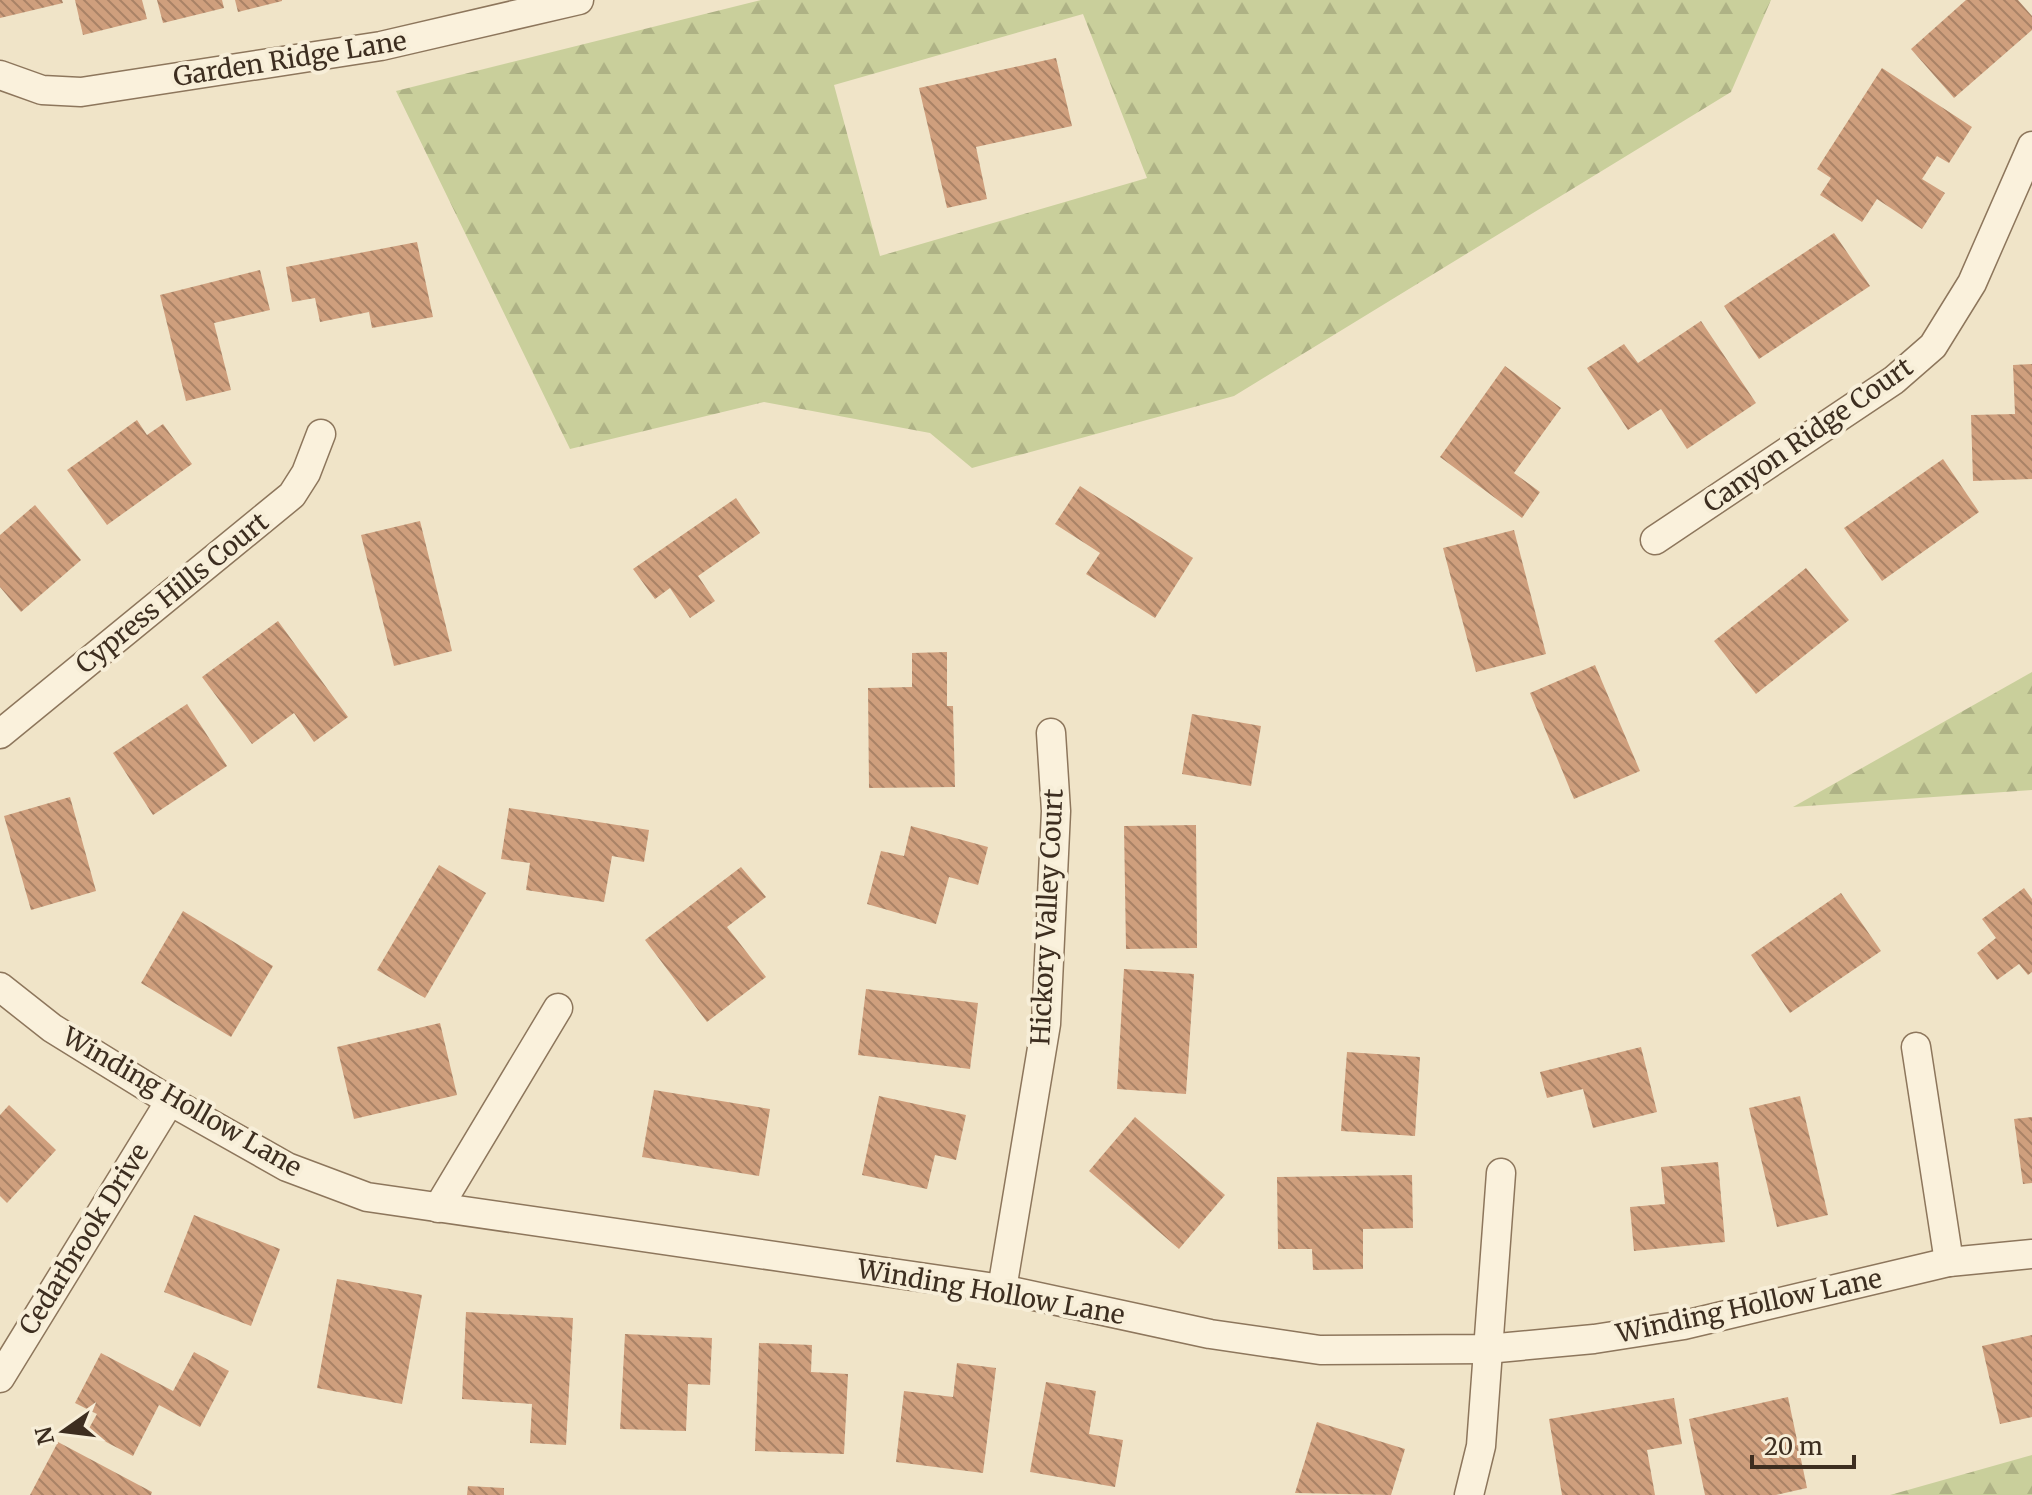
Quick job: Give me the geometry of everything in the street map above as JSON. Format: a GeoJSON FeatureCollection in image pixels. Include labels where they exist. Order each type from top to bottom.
{"type":"FeatureCollection","features":[{"type":"Feature","properties":{"kind":"street","name":"Garden Ridge Lane"},"geometry":{"type":"LineString","coordinates":[[0,75],[42,90],[81,92],[381,46],[579,0]]}},
{"type":"Feature","properties":{"kind":"street","name":"Canyon Ridge Court"},"geometry":{"type":"LineString","coordinates":[[1655,540],[1894,380],[1933,346],[1972,283],[2032,146]]}},
{"type":"Feature","properties":{"kind":"street","name":"Cypress Hills Court"},"geometry":{"type":"LineString","coordinates":[[0,734],[292,495],[306,473],[321,434]]}},
{"type":"Feature","properties":{"kind":"street","name":"Hickory Valley Court"},"geometry":{"type":"LineString","coordinates":[[1002,1289],[1046,1024],[1056,811],[1051,733]]}},
{"type":"Feature","properties":{"kind":"street","name":"Winding Hollow Lane"},"geometry":{"type":"LineString","coordinates":[[0,987],[52,1028],[170,1101],[287,1167],[367,1197],[1002,1289],[1210,1334],[1320,1350],[1487,1349],[1594,1339],[1684,1325],[1949,1262],[2032,1254]]}},
{"type":"Feature","properties":{"kind":"street"},"geometry":{"type":"LineString","coordinates":[[438,1208],[558,1008]]}},
{"type":"Feature","properties":{"kind":"street"},"geometry":{"type":"LineString","coordinates":[[1916,1047],[1949,1262]]}},
{"type":"Feature","properties":{"kind":"street","name":"Cedarbrook Drive"},"geometry":{"type":"LineString","coordinates":[[0,1378],[170,1101]]}},
{"type":"Feature","properties":{"kind":"street"},"geometry":{"type":"LineString","coordinates":[[1469,1495],[1481,1446],[1501,1173]]}},
{"type":"Feature","properties":{"kind":"green space"},"geometry":{"type":"Polygon","coordinates":[[[761,0],[1771,0],[1731,92],[1234,396],[972,468],[930,433],[764,402],[570,449],[396,91],[761,0]],[[1083,14],[834,85],[880,256],[1147,178],[1083,14]]]}},
{"type":"Feature","properties":{"kind":"green space"},"geometry":{"type":"Polygon","coordinates":[[[2032,672],[2032,790],[1793,807],[2032,672]]]}},
{"type":"Feature","properties":{"kind":"green space"},"geometry":{"type":"Polygon","coordinates":[[[2032,1455],[2032,1495],[1890,1495],[2032,1455]]]}},
{"type":"Feature","properties":{"kind":"building"},"geometry":{"type":"Polygon","coordinates":[[[0,0],[62,0],[63,3],[0,18],[0,0]]]}},
{"type":"Feature","properties":{"kind":"building"},"geometry":{"type":"Polygon","coordinates":[[[75,0],[142,0],[147,19],[83,35],[75,0]]]}},
{"type":"Feature","properties":{"kind":"building"},"geometry":{"type":"Polygon","coordinates":[[[157,0],[222,0],[224,8],[163,23],[157,0]]]}},
{"type":"Feature","properties":{"kind":"building"},"geometry":{"type":"Polygon","coordinates":[[[235,0],[282,0],[282,1],[238,12],[235,0]]]}},
{"type":"Feature","properties":{"kind":"building"},"geometry":{"type":"Polygon","coordinates":[[[1966,0],[2018,0],[2032,16],[2032,30],[1954,98],[1911,49],[1966,0]]]}},
{"type":"Feature","properties":{"kind":"building"},"geometry":{"type":"Polygon","coordinates":[[[1056,58],[1072,126],[976,147],[987,199],[947,208],[919,88],[1056,58]]]}},
{"type":"Feature","properties":{"kind":"building"},"geometry":{"type":"Polygon","coordinates":[[[1882,68],[1972,127],[1949,163],[1937,156],[1922,179],[1945,193],[1922,229],[1877,199],[1862,222],[1820,195],[1831,178],[1817,169],[1882,68]]]}},
{"type":"Feature","properties":{"kind":"building"},"geometry":{"type":"Polygon","coordinates":[[[1834,233],[1870,286],[1759,359],[1724,306],[1834,233]]]}},
{"type":"Feature","properties":{"kind":"building"},"geometry":{"type":"Polygon","coordinates":[[[417,242],[433,317],[372,328],[369,312],[320,322],[315,298],[292,302],[286,267],[417,242]]]}},
{"type":"Feature","properties":{"kind":"building"},"geometry":{"type":"Polygon","coordinates":[[[260,270],[270,310],[214,323],[231,390],[186,401],[160,295],[260,270]]]}},
{"type":"Feature","properties":{"kind":"building"},"geometry":{"type":"Polygon","coordinates":[[[1701,321],[1756,403],[1687,449],[1661,409],[1628,430],[1587,368],[1624,344],[1638,363],[1701,321]]]}},
{"type":"Feature","properties":{"kind":"building"},"geometry":{"type":"Polygon","coordinates":[[[2032,364],[2032,479],[1973,481],[1971,415],[2015,414],[2013,365],[2032,364]]]}},
{"type":"Feature","properties":{"kind":"building"},"geometry":{"type":"Polygon","coordinates":[[[1505,366],[1561,408],[1514,473],[1540,492],[1522,518],[1440,457],[1505,366]]]}},
{"type":"Feature","properties":{"kind":"building"},"geometry":{"type":"Polygon","coordinates":[[[137,420],[147,435],[163,424],[192,464],[107,525],[67,470],[137,420]]]}},
{"type":"Feature","properties":{"kind":"building"},"geometry":{"type":"Polygon","coordinates":[[[1943,459],[1979,512],[1882,581],[1844,528],[1943,459]]]}},
{"type":"Feature","properties":{"kind":"building"},"geometry":{"type":"Polygon","coordinates":[[[1080,486],[1193,558],[1155,618],[1086,574],[1100,553],[1055,524],[1080,486]]]}},
{"type":"Feature","properties":{"kind":"building"},"geometry":{"type":"Polygon","coordinates":[[[736,498],[760,533],[698,576],[715,601],[690,618],[670,588],[655,599],[633,569],[736,498]]]}},
{"type":"Feature","properties":{"kind":"building"},"geometry":{"type":"Polygon","coordinates":[[[35,505],[81,560],[21,612],[0,587],[0,535],[35,505]]]}},
{"type":"Feature","properties":{"kind":"building"},"geometry":{"type":"Polygon","coordinates":[[[420,521],[452,651],[394,666],[361,535],[420,521]]]}},
{"type":"Feature","properties":{"kind":"building"},"geometry":{"type":"Polygon","coordinates":[[[1514,530],[1546,654],[1476,672],[1443,548],[1514,530]]]}},
{"type":"Feature","properties":{"kind":"building"},"geometry":{"type":"Polygon","coordinates":[[[1806,568],[1849,620],[1756,694],[1714,641],[1806,568]]]}},
{"type":"Feature","properties":{"kind":"building"},"geometry":{"type":"Polygon","coordinates":[[[278,621],[348,717],[314,742],[294,713],[252,744],[202,677],[278,621]]]}},
{"type":"Feature","properties":{"kind":"building"},"geometry":{"type":"Polygon","coordinates":[[[947,652],[947,706],[953,706],[955,787],[869,788],[868,688],[912,687],[912,653],[947,652]]]}},
{"type":"Feature","properties":{"kind":"building"},"geometry":{"type":"Polygon","coordinates":[[[1595,665],[1640,771],[1574,799],[1530,693],[1595,665]]]}},
{"type":"Feature","properties":{"kind":"building"},"geometry":{"type":"Polygon","coordinates":[[[187,704],[227,766],[153,815],[113,753],[187,704]]]}},
{"type":"Feature","properties":{"kind":"building"},"geometry":{"type":"Polygon","coordinates":[[[1192,714],[1261,726],[1251,786],[1182,774],[1192,714]]]}},
{"type":"Feature","properties":{"kind":"building"},"geometry":{"type":"Polygon","coordinates":[[[70,797],[96,891],[31,910],[4,816],[70,797]]]}},
{"type":"Feature","properties":{"kind":"building"},"geometry":{"type":"Polygon","coordinates":[[[509,808],[649,830],[644,862],[612,856],[604,902],[526,890],[530,863],[501,859],[509,808]]]}},
{"type":"Feature","properties":{"kind":"building"},"geometry":{"type":"Polygon","coordinates":[[[1196,825],[1197,948],[1126,949],[1124,826],[1196,825]]]}},
{"type":"Feature","properties":{"kind":"building"},"geometry":{"type":"Polygon","coordinates":[[[911,826],[988,847],[978,885],[949,877],[936,924],[867,904],[881,851],[904,856],[911,826]]]}},
{"type":"Feature","properties":{"kind":"building"},"geometry":{"type":"Polygon","coordinates":[[[439,865],[486,893],[425,998],[377,970],[439,865]]]}},
{"type":"Feature","properties":{"kind":"building"},"geometry":{"type":"Polygon","coordinates":[[[741,867],[766,897],[727,927],[766,977],[707,1022],[645,940],[741,867]]]}},
{"type":"Feature","properties":{"kind":"building"},"geometry":{"type":"Polygon","coordinates":[[[2024,888],[2032,899],[2032,972],[2028,975],[2019,964],[1997,980],[1977,953],[1996,938],[1982,919],[2024,888]]]}},
{"type":"Feature","properties":{"kind":"building"},"geometry":{"type":"Polygon","coordinates":[[[1841,893],[1881,951],[1790,1013],[1751,955],[1841,893]]]}},
{"type":"Feature","properties":{"kind":"building"},"geometry":{"type":"Polygon","coordinates":[[[183,911],[273,966],[231,1037],[141,983],[183,911]]]}},
{"type":"Feature","properties":{"kind":"building"},"geometry":{"type":"Polygon","coordinates":[[[1124,969],[1194,974],[1186,1094],[1117,1089],[1124,969]]]}},
{"type":"Feature","properties":{"kind":"building"},"geometry":{"type":"Polygon","coordinates":[[[866,989],[978,1003],[970,1069],[858,1055],[866,989]]]}},
{"type":"Feature","properties":{"kind":"building"},"geometry":{"type":"Polygon","coordinates":[[[440,1023],[457,1095],[354,1119],[337,1047],[440,1023]]]}},
{"type":"Feature","properties":{"kind":"building"},"geometry":{"type":"Polygon","coordinates":[[[1641,1047],[1657,1112],[1593,1128],[1583,1089],[1547,1098],[1540,1072],[1641,1047]]]}},
{"type":"Feature","properties":{"kind":"building"},"geometry":{"type":"Polygon","coordinates":[[[1347,1052],[1420,1057],[1415,1136],[1341,1131],[1347,1052]]]}},
{"type":"Feature","properties":{"kind":"building"},"geometry":{"type":"Polygon","coordinates":[[[654,1090],[770,1109],[759,1176],[642,1157],[654,1090]]]}},
{"type":"Feature","properties":{"kind":"building"},"geometry":{"type":"Polygon","coordinates":[[[879,1096],[966,1115],[956,1160],[935,1155],[927,1189],[862,1175],[879,1096]]]}},
{"type":"Feature","properties":{"kind":"building"},"geometry":{"type":"Polygon","coordinates":[[[1800,1096],[1828,1215],[1777,1227],[1749,1108],[1800,1096]]]}},
{"type":"Feature","properties":{"kind":"building"},"geometry":{"type":"Polygon","coordinates":[[[9,1105],[56,1150],[7,1203],[0,1196],[0,1115],[9,1105]]]}},
{"type":"Feature","properties":{"kind":"building"},"geometry":{"type":"Polygon","coordinates":[[[1135,1117],[1225,1195],[1179,1249],[1089,1171],[1135,1117]]]}},
{"type":"Feature","properties":{"kind":"building"},"geometry":{"type":"Polygon","coordinates":[[[2032,1117],[2032,1183],[2023,1184],[2014,1119],[2032,1117]]]}},
{"type":"Feature","properties":{"kind":"building"},"geometry":{"type":"Polygon","coordinates":[[[1718,1162],[1725,1242],[1634,1251],[1630,1207],[1665,1204],[1661,1167],[1718,1162]]]}},
{"type":"Feature","properties":{"kind":"building"},"geometry":{"type":"Polygon","coordinates":[[[1412,1175],[1413,1228],[1363,1229],[1363,1269],[1313,1270],[1312,1249],[1278,1249],[1277,1177],[1412,1175]]]}},
{"type":"Feature","properties":{"kind":"building"},"geometry":{"type":"Polygon","coordinates":[[[194,1215],[280,1249],[251,1326],[164,1292],[194,1215]]]}},
{"type":"Feature","properties":{"kind":"building"},"geometry":{"type":"Polygon","coordinates":[[[337,1279],[422,1295],[402,1404],[317,1388],[337,1279]]]}},
{"type":"Feature","properties":{"kind":"building"},"geometry":{"type":"Polygon","coordinates":[[[466,1312],[573,1318],[566,1445],[530,1443],[532,1404],[462,1399],[466,1312]]]}},
{"type":"Feature","properties":{"kind":"building"},"geometry":{"type":"Polygon","coordinates":[[[625,1334],[712,1338],[710,1385],[688,1384],[686,1431],[620,1429],[625,1334]]]}},
{"type":"Feature","properties":{"kind":"building"},"geometry":{"type":"Polygon","coordinates":[[[2032,1335],[2032,1417],[2000,1424],[1982,1346],[2032,1335]]]}},
{"type":"Feature","properties":{"kind":"building"},"geometry":{"type":"Polygon","coordinates":[[[759,1343],[812,1345],[811,1372],[848,1374],[844,1454],[755,1451],[759,1343]]]}},
{"type":"Feature","properties":{"kind":"building"},"geometry":{"type":"Polygon","coordinates":[[[194,1352],[229,1371],[200,1427],[159,1405],[133,1456],[87,1432],[97,1414],[75,1403],[101,1353],[173,1391],[194,1352]]]}},
{"type":"Feature","properties":{"kind":"building"},"geometry":{"type":"Polygon","coordinates":[[[957,1363],[996,1368],[983,1473],[896,1462],[904,1391],[953,1397],[957,1363]]]}},
{"type":"Feature","properties":{"kind":"building"},"geometry":{"type":"Polygon","coordinates":[[[1046,1382],[1096,1391],[1089,1434],[1123,1440],[1115,1487],[1030,1472],[1046,1382]]]}},
{"type":"Feature","properties":{"kind":"building"},"geometry":{"type":"Polygon","coordinates":[[[1788,1397],[1807,1488],[1776,1495],[1705,1495],[1689,1419],[1788,1397]]]}},
{"type":"Feature","properties":{"kind":"building"},"geometry":{"type":"Polygon","coordinates":[[[1674,1398],[1682,1444],[1647,1450],[1655,1495],[1562,1495],[1549,1419],[1674,1398]]]}},
{"type":"Feature","properties":{"kind":"building"},"geometry":{"type":"Polygon","coordinates":[[[1317,1422],[1405,1449],[1391,1495],[1295,1493],[1317,1422]]]}},
{"type":"Feature","properties":{"kind":"building"},"geometry":{"type":"Polygon","coordinates":[[[58,1442],[152,1492],[151,1495],[30,1495],[58,1442]]]}},
{"type":"Feature","properties":{"kind":"building"},"geometry":{"type":"Polygon","coordinates":[[[468,1486],[504,1488],[504,1495],[467,1495],[468,1486]]]}}]}
